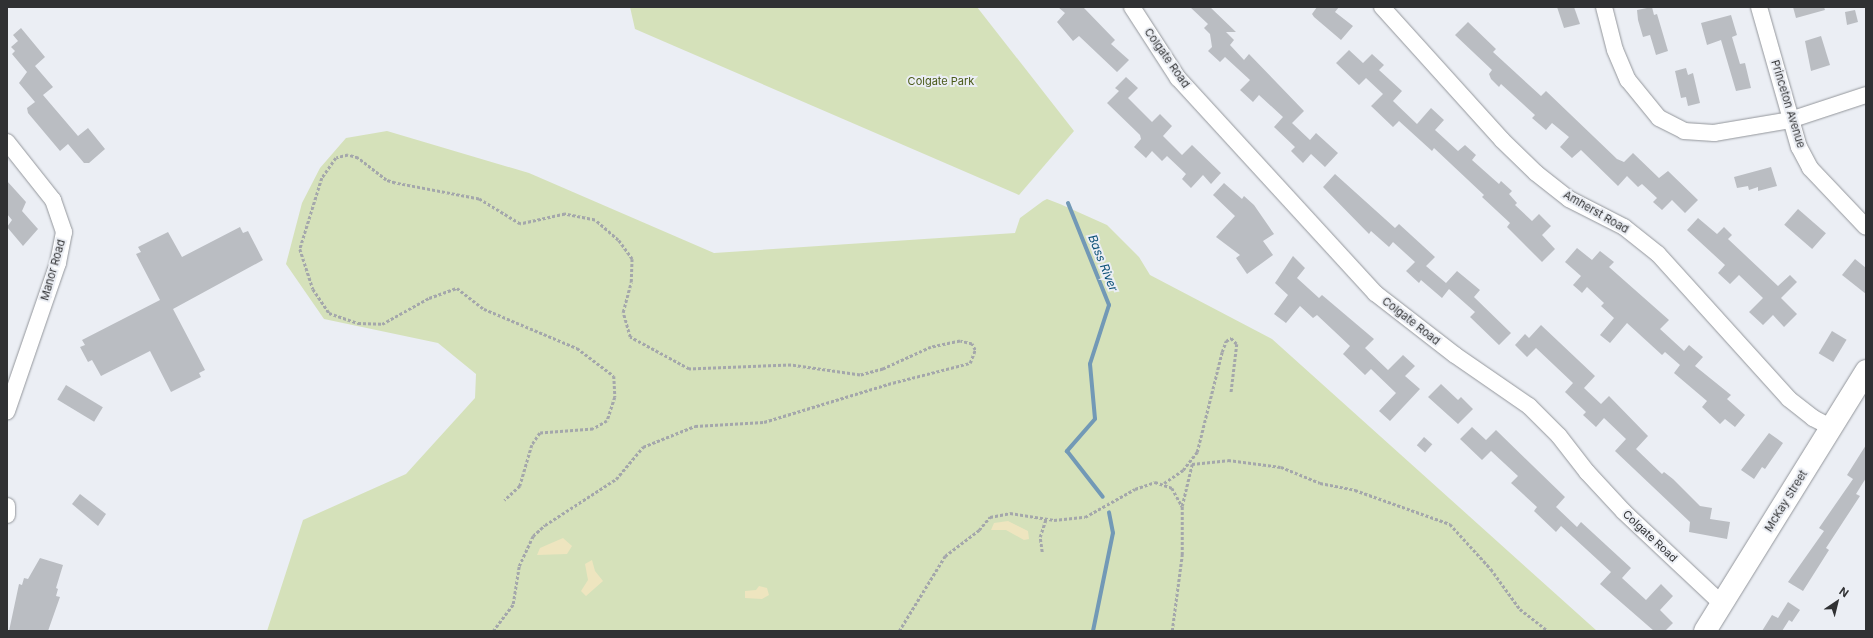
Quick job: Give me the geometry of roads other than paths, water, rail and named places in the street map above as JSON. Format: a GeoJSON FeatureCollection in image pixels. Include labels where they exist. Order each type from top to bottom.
{"type":"FeatureCollection","features":[{"type":"Feature","properties":{"kind":"main road","name":"McKay Street"},"geometry":{"type":"LineString","coordinates":[[1705,631],[1866,371]]}},
{"type":"Feature","properties":{"kind":"street","name":"Colgate Road"},"geometry":{"type":"LineString","coordinates":[[1132,7],[1178,78],[1370,288],[1455,355],[1529,406],[1559,436],[1587,472],[1624,512],[1722,604]]}},
{"type":"Feature","properties":{"kind":"street","name":"Amherst Road"},"geometry":{"type":"LineString","coordinates":[[1382,7],[1502,140],[1536,173],[1569,199],[1624,227],[1658,254],[1789,399],[1813,418],[1831,427]]}},
{"type":"Feature","properties":{"kind":"street"},"geometry":{"type":"LineString","coordinates":[[1604,7],[1615,50],[1628,80],[1659,118],[1684,131],[1714,133],[1790,120],[1866,95]]}},
{"type":"Feature","properties":{"kind":"street","name":"Princeton Avenue"},"geometry":{"type":"LineString","coordinates":[[1759,7],[1790,120],[1810,168],[1866,227]]}},
{"type":"Feature","properties":{"kind":"street","name":"Manor Road"},"geometry":{"type":"LineString","coordinates":[[7,142],[53,200],[64,232],[58,263],[7,411]]}},
{"type":"Feature","properties":{"kind":"street"},"geometry":{"type":"LineString","coordinates":[[7,506],[7,515]]}},
{"type":"Feature","properties":{"kind":"waterway","name":"Bass River"},"geometry":{"type":"LineString","coordinates":[[1068,203],[1109,305],[1090,364],[1095,419],[1067,451],[1103,497]]}},
{"type":"Feature","properties":{"kind":"waterway","name":"Bass River"},"geometry":{"type":"LineString","coordinates":[[1093,631],[1113,533],[1109,512]]}},
{"type":"Feature","properties":{"kind":"park label","name":"Colgate Park"},"geometry":{"type":"Point","coordinates":[941,81]}}]}
